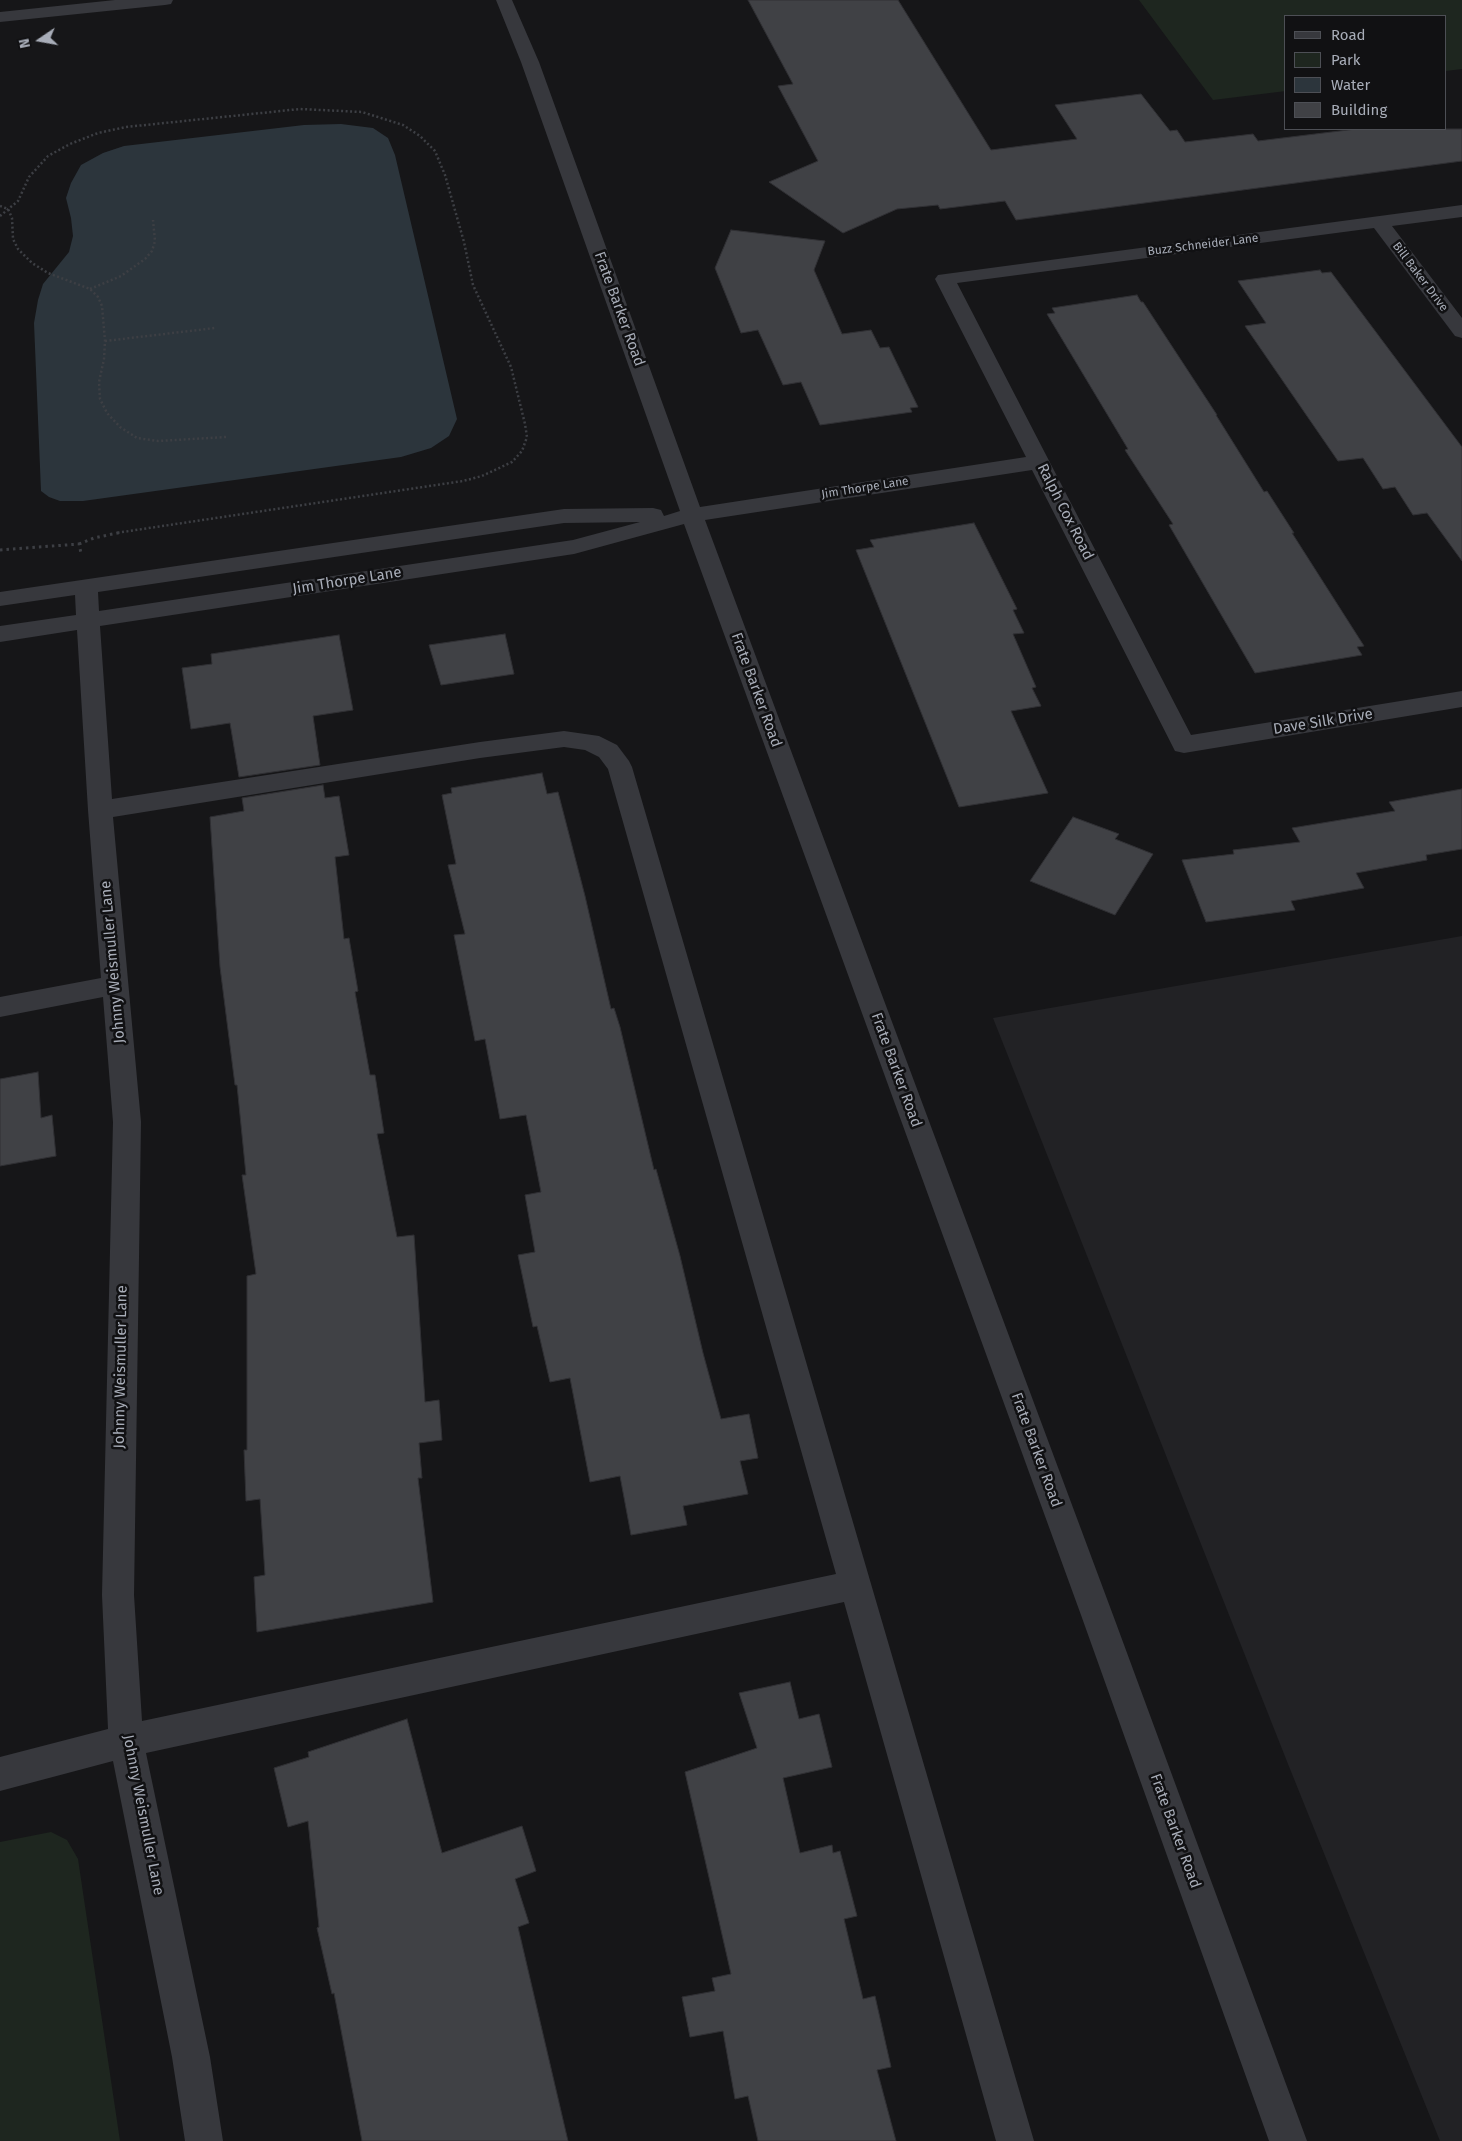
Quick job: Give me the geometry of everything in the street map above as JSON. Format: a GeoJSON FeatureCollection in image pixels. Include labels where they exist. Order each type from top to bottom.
{"type":"FeatureCollection","features":[{"type":"Feature","properties":{"kind":"street"},"geometry":{"type":"LineString","coordinates":[[0,18],[165,0]]}},
{"type":"Feature","properties":{"kind":"street","name":"Frate Barker Road"},"geometry":{"type":"LineString","coordinates":[[504,0],[530,62],[576,187],[692,515],[1094,1606],[1288,2141]]}},
{"type":"Feature","properties":{"kind":"street","name":"Buzz Schneider Lane"},"geometry":{"type":"LineString","coordinates":[[945,279],[1462,211]]}},
{"type":"Feature","properties":{"kind":"street","name":"Bill Baker Drive"},"geometry":{"type":"LineString","coordinates":[[1379,222],[1462,332]]}},
{"type":"Feature","properties":{"kind":"street","name":"Ralph Cox Road"},"geometry":{"type":"LineString","coordinates":[[945,279],[1184,745]]}},
{"type":"Feature","properties":{"kind":"street","name":"Jim Thorpe Lane"},"geometry":{"type":"LineString","coordinates":[[0,634],[574,547],[692,515],[1039,462]]}},
{"type":"Feature","properties":{"kind":"street","name":"Jim Thorpe Lane"},"geometry":{"type":"LineString","coordinates":[[0,599],[564,516],[692,515]]}},
{"type":"Feature","properties":{"kind":"street","name":"Johnny Weismuller Lane"},"geometry":{"type":"LineString","coordinates":[[86,586],[100,810],[127,1122],[118,1586],[126,1741],[191,2057],[204,2141]]}},
{"type":"Feature","properties":{"kind":"street","name":"Dave Silk Drive"},"geometry":{"type":"LineString","coordinates":[[1184,745],[1462,699]]}},
{"type":"Feature","properties":{"kind":"street"},"geometry":{"type":"LineString","coordinates":[[100,810],[534,742],[564,739],[590,742],[608,751],[620,767],[1015,2141]]}},
{"type":"Feature","properties":{"kind":"street"},"geometry":{"type":"LineString","coordinates":[[0,1007],[115,986]]}},
{"type":"Feature","properties":{"kind":"street"},"geometry":{"type":"LineString","coordinates":[[0,1774],[126,1741],[855,1585]]}},
{"type":"Feature","properties":{"kind":"path"},"geometry":{"type":"LineString","coordinates":[[0,216],[18,201],[29,177],[48,156],[70,144],[98,133],[126,127],[300,109],[362,112],[403,125],[420,136],[435,151],[445,175],[464,242],[473,285],[511,367],[526,424],[527,437],[522,450],[512,462],[482,476],[424,487],[127,531],[94,538],[79,545],[0,550]]}},
{"type":"Feature","properties":{"kind":"path"},"geometry":{"type":"LineString","coordinates":[[0,206],[8,209],[12,218],[13,239],[18,249],[32,263],[48,273],[90,289],[98,297],[102,306],[105,341],[104,359],[99,382],[100,399],[107,413],[120,427],[138,438],[158,441],[226,437]]}},
{"type":"Feature","properties":{"kind":"path"},"geometry":{"type":"LineString","coordinates":[[90,289],[122,276],[145,259],[152,251],[155,241],[153,220]]}},
{"type":"Feature","properties":{"kind":"path"},"geometry":{"type":"LineString","coordinates":[[105,341],[215,328]]}},
{"type":"Feature","properties":{"kind":"shaded area"},"geometry":{"type":"Polygon","coordinates":[[[1462,936],[1462,2141],[1440,2141],[1288,1764],[993,1018],[1462,936]]]}},
{"type":"Feature","properties":{"kind":"green space"},"geometry":{"type":"Polygon","coordinates":[[[1139,0],[1462,0],[1462,69],[1447,71],[1447,15],[1284,15],[1284,91],[1213,100],[1139,0]]]}},
{"type":"Feature","properties":{"kind":"green space"},"geometry":{"type":"Polygon","coordinates":[[[51,1832],[67,1840],[78,1859],[120,2141],[0,2141],[0,1842],[51,1832]]]}},
{"type":"Feature","properties":{"kind":"water"},"geometry":{"type":"Polygon","coordinates":[[[341,124],[373,128],[388,138],[395,155],[457,419],[449,436],[431,448],[401,457],[83,501],[60,501],[49,497],[41,491],[34,323],[43,284],[69,252],[73,236],[66,198],[71,183],[81,165],[103,153],[124,146],[304,125],[341,124]]]}},
{"type":"Feature","properties":{"kind":"building"},"geometry":{"type":"Polygon","coordinates":[[[748,0],[898,0],[991,150],[1077,139],[1055,105],[1141,94],[1170,131],[1177,130],[1185,142],[1253,134],[1258,141],[1348,130],[1462,129],[1462,161],[1016,220],[1005,201],[940,209],[938,205],[897,209],[843,233],[769,182],[818,161],[778,86],[793,84],[748,0]]]}},
{"type":"Feature","properties":{"kind":"building"},"geometry":{"type":"Polygon","coordinates":[[[731,230],[825,241],[814,270],[842,334],[871,330],[880,348],[889,347],[918,407],[910,408],[912,412],[820,425],[801,382],[783,385],[758,330],[741,333],[715,268],[731,230]]]}},
{"type":"Feature","properties":{"kind":"building"},"geometry":{"type":"Polygon","coordinates":[[[1320,270],[1322,273],[1331,272],[1462,447],[1462,561],[1427,513],[1413,515],[1395,487],[1383,489],[1363,458],[1338,461],[1245,326],[1266,323],[1238,281],[1320,270]]]}},
{"type":"Feature","properties":{"kind":"building"},"geometry":{"type":"Polygon","coordinates":[[[1137,295],[1217,415],[1264,492],[1267,491],[1294,533],[1292,533],[1364,646],[1357,647],[1362,655],[1255,673],[1169,525],[1173,524],[1125,450],[1128,449],[1047,314],[1055,313],[1052,308],[1137,295]]]}},
{"type":"Feature","properties":{"kind":"building"},"geometry":{"type":"Polygon","coordinates":[[[974,523],[1017,609],[1013,610],[1024,633],[1013,634],[1036,687],[1032,688],[1041,706],[1011,711],[1048,793],[959,807],[856,550],[874,547],[870,540],[974,523]]]}},
{"type":"Feature","properties":{"kind":"building"},"geometry":{"type":"Polygon","coordinates":[[[505,634],[514,674],[441,685],[429,645],[505,634]]]}},
{"type":"Feature","properties":{"kind":"building"},"geometry":{"type":"Polygon","coordinates":[[[339,635],[353,710],[313,716],[320,765],[239,777],[230,723],[191,729],[182,668],[212,664],[211,654],[339,635]]]}},
{"type":"Feature","properties":{"kind":"building"},"geometry":{"type":"Polygon","coordinates":[[[542,773],[547,794],[558,792],[585,896],[611,1009],[614,1008],[620,1027],[654,1170],[656,1169],[680,1256],[721,1419],[749,1414],[758,1458],[740,1461],[748,1494],[683,1506],[687,1525],[631,1535],[620,1476],[590,1482],[570,1378],[550,1382],[537,1326],[533,1327],[518,1255],[535,1252],[525,1195],[541,1192],[526,1115],[500,1119],[485,1039],[475,1041],[454,935],[465,934],[448,865],[456,864],[442,795],[452,793],[451,788],[542,773]]]}},
{"type":"Feature","properties":{"kind":"building"},"geometry":{"type":"Polygon","coordinates":[[[323,785],[325,798],[339,796],[349,855],[335,857],[344,939],[349,938],[358,991],[355,992],[370,1075],[375,1075],[384,1133],[377,1134],[397,1237],[414,1235],[425,1402],[439,1400],[442,1440],[419,1443],[422,1478],[418,1478],[433,1602],[257,1632],[254,1577],[265,1575],[260,1499],[246,1501],[244,1450],[247,1450],[247,1276],[256,1274],[242,1175],[246,1175],[237,1085],[235,1085],[220,967],[210,817],[244,811],[242,798],[323,785]]]}},
{"type":"Feature","properties":{"kind":"building"},"geometry":{"type":"Polygon","coordinates":[[[1462,789],[1462,849],[1426,855],[1427,860],[1356,873],[1364,888],[1291,901],[1295,910],[1206,922],[1182,860],[1234,854],[1233,850],[1300,842],[1292,828],[1395,811],[1389,802],[1462,789]]]}},
{"type":"Feature","properties":{"kind":"building"},"geometry":{"type":"Polygon","coordinates":[[[1073,817],[1119,834],[1115,839],[1153,854],[1115,915],[1030,881],[1073,817]]]}},
{"type":"Feature","properties":{"kind":"building"},"geometry":{"type":"Polygon","coordinates":[[[38,1072],[41,1118],[52,1115],[56,1156],[0,1166],[0,1079],[38,1072]]]}},
{"type":"Feature","properties":{"kind":"building"},"geometry":{"type":"Polygon","coordinates":[[[790,1682],[799,1719],[819,1714],[832,1767],[783,1778],[800,1853],[832,1845],[833,1853],[840,1851],[857,1916],[844,1919],[863,1999],[875,1996],[891,2067],[877,2070],[896,2141],[758,2141],[748,2096],[735,2099],[723,2031],[690,2037],[682,1997],[715,1991],[712,1978],[731,1974],[685,1772],[757,1748],[739,1693],[790,1682]]]}},
{"type":"Feature","properties":{"kind":"building"},"geometry":{"type":"Polygon","coordinates":[[[407,1719],[442,1853],[522,1826],[536,1871],[515,1879],[529,1923],[518,1927],[568,2141],[362,2141],[334,1993],[332,1994],[317,1928],[319,1927],[308,1821],[288,1827],[274,1768],[309,1757],[308,1752],[407,1719]]]}}]}
